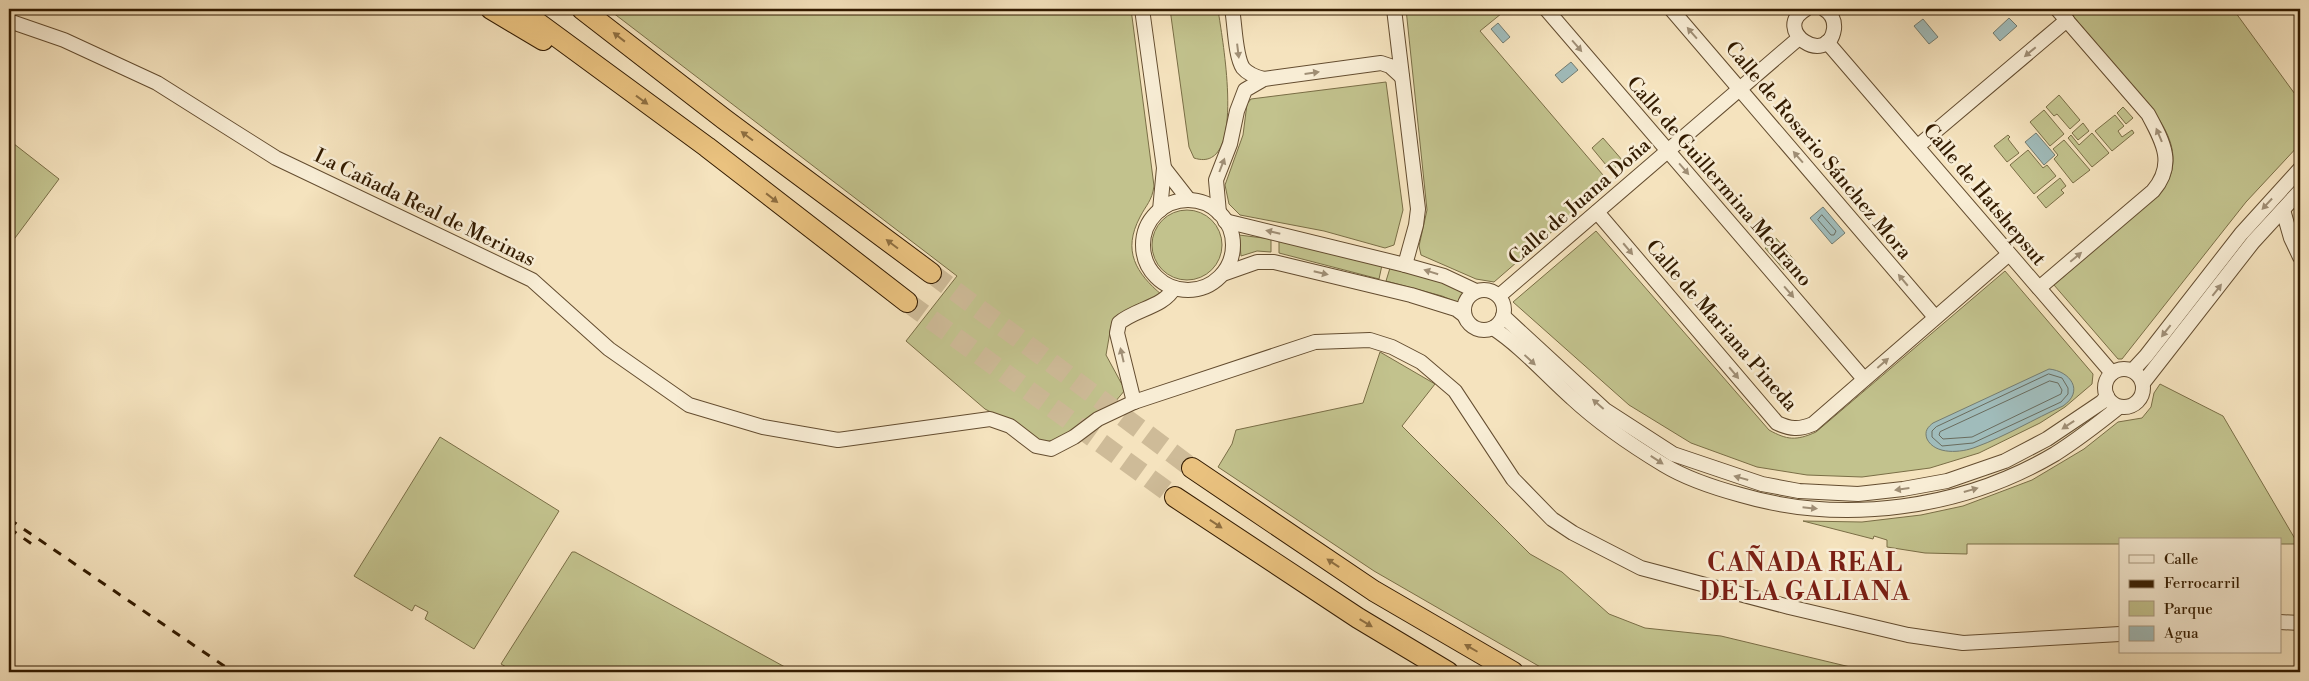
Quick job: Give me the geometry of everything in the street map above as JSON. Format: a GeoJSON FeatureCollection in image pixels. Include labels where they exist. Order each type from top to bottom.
{"type":"FeatureCollection","features":[{"type":"Feature","properties":{"kind":"highway"},"geometry":{"type":"LineString","coordinates":[[491,9],[624,86]]}},
{"type":"Feature","properties":{"kind":"highway"},"geometry":{"type":"LineString","coordinates":[[519,9],[707,148],[907,302]]}},
{"type":"Feature","properties":{"kind":"highway"},"geometry":{"type":"LineString","coordinates":[[582,9],[732,125],[931,273]]}},
{"type":"Feature","properties":{"kind":"highway"},"geometry":{"type":"LineString","coordinates":[[1192,468],[1374,591],[1513,672]]}},
{"type":"Feature","properties":{"kind":"highway"},"geometry":{"type":"LineString","coordinates":[[1176,497],[1358,618],[1448,672]]}},
{"type":"Feature","properties":{"kind":"street"},"geometry":{"type":"LineString","coordinates":[[1142,9],[1164,168],[1160,210]]}},
{"type":"Feature","properties":{"kind":"street"},"geometry":{"type":"LineString","coordinates":[[1232,9],[1239,59],[1244,68],[1252,75],[1264,79]]}},
{"type":"Feature","properties":{"kind":"street"},"geometry":{"type":"LineString","coordinates":[[1394,9],[1418,209],[1416,225],[1405,264]]}},
{"type":"Feature","properties":{"kind":"street","name":"Calle de Guillermina Medrano"},"geometry":{"type":"LineString","coordinates":[[1546,9],[1864,379]]}},
{"type":"Feature","properties":{"kind":"street","name":"Calle de Rosario Sánchez Mora"},"geometry":{"type":"LineString","coordinates":[[1671,9],[1935,318]]}},
{"type":"Feature","properties":{"kind":"street"},"geometry":{"type":"LineString","coordinates":[[1803,9],[1798,15],[1795,27],[1799,38],[1816,46],[1827,42],[1834,31],[1829,10]]}},
{"type":"Feature","properties":{"kind":"street"},"geometry":{"type":"LineString","coordinates":[[2039,288],[2153,191],[2164,173],[2166,159],[2158,132],[2148,114],[2057,9]]}},
{"type":"Feature","properties":{"kind":"street"},"geometry":{"type":"LineString","coordinates":[[1918,146],[2067,20]]}},
{"type":"Feature","properties":{"kind":"street","name":"La Cañada Real de Merinas"},"geometry":{"type":"LineString","coordinates":[[9,21],[64,40],[157,83],[276,158],[532,280],[610,349],[689,405],[764,427],[838,440],[990,419],[1010,426],[1036,446],[1051,449],[1074,437],[1098,419],[1134,402],[1315,342],[1370,340],[1392,347],[1421,362],[1455,391],[1513,479],[1552,519],[1573,533],[1641,568],[1789,607],[1908,635],[1963,643],[2119,634]]}},
{"type":"Feature","properties":{"kind":"street","name":"Calle de Juana Doña"},"geometry":{"type":"LineString","coordinates":[[1499,296],[1799,38]]}},
{"type":"Feature","properties":{"kind":"street","name":"Calle de Hatshepsut"},"geometry":{"type":"LineString","coordinates":[[1827,42],[2112,373]]}},
{"type":"Feature","properties":{"kind":"street"},"geometry":{"type":"LineString","coordinates":[[1223,274],[1257,262],[1274,262],[1412,295],[1456,309],[1464,315],[1470,324],[1481,330],[1493,328],[1503,316],[1504,305],[1499,296],[1488,290],[1476,291],[1444,276],[1405,264],[1222,217],[1202,202],[1189,200],[1175,202],[1160,210],[1149,222],[1145,231],[1143,251],[1145,261],[1153,274],[1164,284],[1187,291],[1201,289],[1213,283],[1223,274],[1228,266],[1233,248],[1232,238],[1222,217],[1216,180],[1230,144],[1241,97],[1245,90],[1264,79],[1381,63],[1390,59],[1400,47]]}},
{"type":"Feature","properties":{"kind":"street"},"geometry":{"type":"LineString","coordinates":[[1381,63],[1390,66],[1402,76]]}},
{"type":"Feature","properties":{"kind":"street"},"geometry":{"type":"LineString","coordinates":[[1164,168],[1189,200]]}},
{"type":"Feature","properties":{"kind":"street"},"geometry":{"type":"LineString","coordinates":[[2133,370],[2241,234],[2300,169]]}},
{"type":"Feature","properties":{"kind":"street"},"geometry":{"type":"LineString","coordinates":[[2143,383],[2253,242],[2300,192]]}},
{"type":"Feature","properties":{"kind":"street"},"geometry":{"type":"LineString","coordinates":[[2283,210],[2291,238],[2300,257]]}},
{"type":"Feature","properties":{"kind":"street","name":"Calle de Mariana Pineda"},"geometry":{"type":"LineString","coordinates":[[1597,212],[1777,423],[1788,428],[1803,428],[1813,424],[2008,254]]}},
{"type":"Feature","properties":{"kind":"street"},"geometry":{"type":"LineString","coordinates":[[1134,402],[1117,333],[1119,323],[1126,317],[1169,297],[1174,288]]}},
{"type":"Feature","properties":{"kind":"street"},"geometry":{"type":"LineString","coordinates":[[1464,315],[1465,302],[1476,291]]}},
{"type":"Feature","properties":{"kind":"street"},"geometry":{"type":"LineString","coordinates":[[1503,316],[1605,410],[1673,454],[1753,482],[1799,491],[1858,494],[1948,481],[2005,461],[2047,439],[2102,402],[2107,396]]}},
{"type":"Feature","properties":{"kind":"street"},"geometry":{"type":"LineString","coordinates":[[1493,328],[1597,420],[1666,466],[1712,487],[1760,501],[1797,507],[1859,511],[1906,506],[1981,487],[2038,463],[2056,453],[2119,407]]}},
{"type":"Feature","properties":{"kind":"street"},"geometry":{"type":"LineString","coordinates":[[2120,369],[2133,370],[2143,383],[2144,389],[2140,400],[2130,407],[2119,407],[2107,396],[2105,383],[2112,373],[2120,369]]}},
{"type":"Feature","properties":{"kind":"street"},"geometry":{"type":"LineString","coordinates":[[2282,622],[2300,623]]}},
{"type":"Feature","properties":{"kind":"green space"},"geometry":{"type":"Polygon","coordinates":[[[608,9],[1131,9],[1154,186],[1150,199],[1135,229],[1132,251],[1134,261],[1139,270],[1162,295],[1136,305],[1117,316],[1111,326],[1106,355],[1125,390],[1115,402],[1056,440],[1044,442],[1028,435],[1018,426],[985,409],[906,341],[957,276],[608,9]]]}},
{"type":"Feature","properties":{"kind":"green space"},"geometry":{"type":"Polygon","coordinates":[[[1170,9],[1218,9],[1226,71],[1227,125],[1221,146],[1211,158],[1194,158],[1189,147],[1170,9]]]}},
{"type":"Feature","properties":{"kind":"green space"},"geometry":{"type":"Polygon","coordinates":[[[1406,9],[1507,9],[1480,31],[1609,182],[1494,282],[1476,279],[1421,255],[1419,246],[1427,210],[1406,9]]]}},
{"type":"Feature","properties":{"kind":"green space"},"geometry":{"type":"Polygon","coordinates":[[[2067,9],[2233,9],[2300,101],[2300,144],[2246,202],[2122,359],[2118,359],[2054,285],[2161,192],[2170,176],[2173,159],[2171,144],[2164,128],[2144,99],[2067,9]]]}},
{"type":"Feature","properties":{"kind":"green space"},"geometry":{"type":"Polygon","coordinates":[[[1386,82],[1403,210],[1394,245],[1385,248],[1324,231],[1240,215],[1229,204],[1225,185],[1243,135],[1247,104],[1251,99],[1386,82]]]}},
{"type":"Feature","properties":{"kind":"green space"},"geometry":{"type":"Polygon","coordinates":[[[2059,95],[2080,120],[2070,129],[2057,114],[2054,116],[2046,107],[2059,95]]]}},
{"type":"Feature","properties":{"kind":"green space"},"geometry":{"type":"Polygon","coordinates":[[[2123,107],[2133,118],[2126,124],[2117,113],[2123,107]]]}},
{"type":"Feature","properties":{"kind":"green space"},"geometry":{"type":"Polygon","coordinates":[[[2044,110],[2064,134],[2050,146],[2030,122],[2044,110]]]}},
{"type":"Feature","properties":{"kind":"green space"},"geometry":{"type":"Polygon","coordinates":[[[2115,115],[2124,126],[2118,131],[2122,137],[2132,130],[2134,133],[2112,151],[2095,131],[2115,115]]]}},
{"type":"Feature","properties":{"kind":"green space"},"geometry":{"type":"Polygon","coordinates":[[[2083,123],[2089,131],[2078,140],[2072,133],[2083,123]]]}},
{"type":"Feature","properties":{"kind":"green space"},"geometry":{"type":"Polygon","coordinates":[[[2092,133],[2109,153],[2092,167],[2068,138],[2071,135],[2079,145],[2092,133]]]}},
{"type":"Feature","properties":{"kind":"green space"},"geometry":{"type":"Polygon","coordinates":[[[2008,135],[2010,137],[2008,139],[2019,153],[2007,162],[1994,146],[2008,135]]]}},
{"type":"Feature","properties":{"kind":"green space"},"geometry":{"type":"Polygon","coordinates":[[[1603,138],[1623,161],[1611,171],[1592,148],[1603,138]]]}},
{"type":"Feature","properties":{"kind":"green space"},"geometry":{"type":"Polygon","coordinates":[[[9,140],[59,179],[9,246],[9,140]]]}},
{"type":"Feature","properties":{"kind":"green space"},"geometry":{"type":"Polygon","coordinates":[[[2064,140],[2090,170],[2073,183],[2054,159],[2058,155],[2053,149],[2064,140]]]}},
{"type":"Feature","properties":{"kind":"green space"},"geometry":{"type":"Polygon","coordinates":[[[2028,150],[2043,168],[2047,165],[2056,176],[2034,194],[2010,165],[2028,150]]]}},
{"type":"Feature","properties":{"kind":"green space"},"geometry":{"type":"Polygon","coordinates":[[[2060,178],[2066,186],[2061,190],[2064,193],[2046,208],[2037,197],[2060,178]]]}},
{"type":"Feature","properties":{"kind":"green space"},"geometry":{"type":"Polygon","coordinates":[[[1194,210],[1207,216],[1216,225],[1220,231],[1222,245],[1220,259],[1212,270],[1201,278],[1180,280],[1173,278],[1162,270],[1154,259],[1152,238],[1154,231],[1162,220],[1173,212],[1194,210]]]}},
{"type":"Feature","properties":{"kind":"green space"},"geometry":{"type":"Polygon","coordinates":[[[1596,231],[1769,430],[1781,436],[1797,438],[1816,432],[2005,271],[2093,374],[2092,384],[2065,407],[2040,423],[1979,453],[1930,468],[1862,477],[1807,475],[1757,467],[1691,443],[1629,405],[1513,302],[1596,231]]]}},
{"type":"Feature","properties":{"kind":"green space"},"geometry":{"type":"Polygon","coordinates":[[[1239,235],[1271,239],[1271,252],[1257,251],[1241,256],[1239,235]]]}},
{"type":"Feature","properties":{"kind":"green space"},"geometry":{"type":"Polygon","coordinates":[[[1776,238],[1795,261],[1784,270],[1765,248],[1776,238]]]}},
{"type":"Feature","properties":{"kind":"green space"},"geometry":{"type":"Polygon","coordinates":[[[1279,240],[1382,265],[1379,279],[1279,253],[1279,240]]]}},
{"type":"Feature","properties":{"kind":"green space"},"geometry":{"type":"Polygon","coordinates":[[[1390,268],[1445,283],[1465,292],[1459,303],[1442,296],[1386,281],[1390,268]]]}},
{"type":"Feature","properties":{"kind":"green space"},"geometry":{"type":"Polygon","coordinates":[[[1380,352],[1435,384],[1402,426],[1530,554],[1562,572],[1609,614],[1645,628],[1721,636],[1871,672],[1549,672],[1374,571],[1218,467],[1232,444],[1236,430],[1363,403],[1380,352]]]}},
{"type":"Feature","properties":{"kind":"green space"},"geometry":{"type":"Polygon","coordinates":[[[2160,384],[2223,416],[2298,544],[2282,544],[2282,538],[2119,538],[2119,544],[1967,544],[1967,554],[1925,553],[1887,547],[1887,540],[1874,536],[1873,539],[1803,521],[1862,522],[1921,515],[1963,506],[2032,480],[2084,449],[2118,422],[2142,418],[2151,407],[2154,393],[2160,384]]]}},
{"type":"Feature","properties":{"kind":"green space"},"geometry":{"type":"Polygon","coordinates":[[[440,437],[559,511],[474,649],[425,619],[428,612],[415,605],[412,611],[354,576],[440,437]]]}},
{"type":"Feature","properties":{"kind":"green space"},"geometry":{"type":"Polygon","coordinates":[[[572,552],[794,672],[515,672],[501,664],[572,552]]]}},
{"type":"Feature","properties":{"kind":"water"},"geometry":{"type":"Polygon","coordinates":[[[2009,18],[2017,26],[2000,41],[1993,33],[2009,18]]]}},
{"type":"Feature","properties":{"kind":"water"},"geometry":{"type":"Polygon","coordinates":[[[1923,19],[1938,37],[1929,44],[1914,26],[1923,19]]]}},
{"type":"Feature","properties":{"kind":"water"},"geometry":{"type":"Polygon","coordinates":[[[1498,23],[1510,37],[1503,43],[1491,29],[1498,23]]]}},
{"type":"Feature","properties":{"kind":"water"},"geometry":{"type":"Polygon","coordinates":[[[1571,62],[1578,70],[1562,83],[1555,75],[1571,62]]]}},
{"type":"Feature","properties":{"kind":"water"},"geometry":{"type":"Polygon","coordinates":[[[2036,133],[2055,155],[2044,165],[2025,142],[2036,133]]]}},
{"type":"Feature","properties":{"kind":"water"},"geometry":{"type":"Polygon","coordinates":[[[1823,207],[1845,233],[1832,244],[1810,218],[1823,207]]]}},
{"type":"Feature","properties":{"kind":"water"},"geometry":{"type":"Polygon","coordinates":[[[2049,369],[2063,374],[2072,383],[2074,388],[2070,400],[2063,406],[1987,443],[1963,451],[1949,451],[1936,448],[1927,439],[1927,430],[1933,423],[2049,369]]]}},
{"type":"Feature","properties":{"kind":"tunnel"},"geometry":{"type":"LineString","coordinates":[[931,273],[1192,468]]}},
{"type":"Feature","properties":{"kind":"tunnel"},"geometry":{"type":"LineString","coordinates":[[907,302],[1175,497]]}},
{"type":"Feature","properties":{"kind":"railway"},"geometry":{"type":"LineString","coordinates":[[9,519],[233,672]]}},
{"type":"Feature","properties":{"kind":"railway"},"geometry":{"type":"LineString","coordinates":[[9,528],[36,547]]}},
{"type":"Feature","properties":{"kind":"district","name":"CAÑADA REAL DE LA GALIANA"},"geometry":{"type":"Point","coordinates":[1805,576]}}]}
